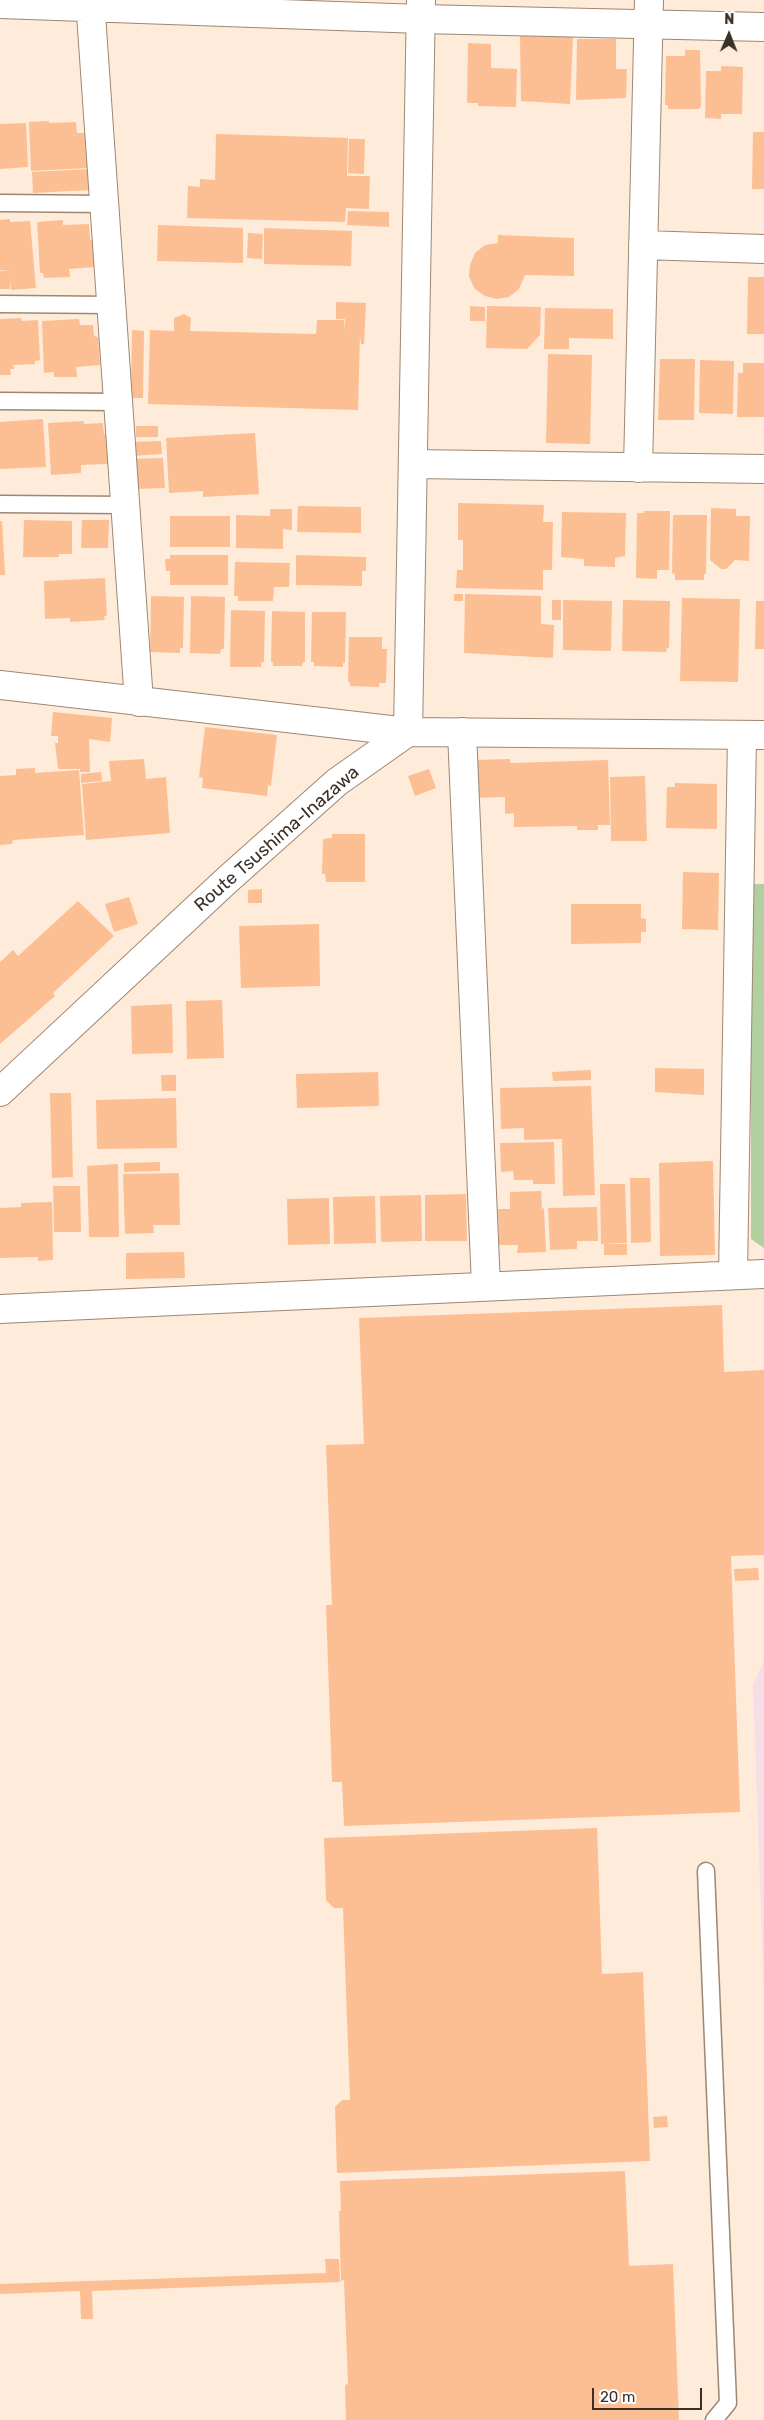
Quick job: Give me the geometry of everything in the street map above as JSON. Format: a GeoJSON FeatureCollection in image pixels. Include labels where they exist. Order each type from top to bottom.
{"type":"FeatureCollection","features":[{"type":"Feature","properties":{"kind":"street"},"geometry":{"type":"LineString","coordinates":[[0,4],[649,11],[764,27]]}},
{"type":"Feature","properties":{"kind":"street"},"geometry":{"type":"LineString","coordinates":[[90,4],[139,702]]}},
{"type":"Feature","properties":{"kind":"street"},"geometry":{"type":"LineString","coordinates":[[408,732],[421,9]]}},
{"type":"Feature","properties":{"kind":"street"},"geometry":{"type":"LineString","coordinates":[[638,468],[649,11]]}},
{"type":"Feature","properties":{"kind":"street"},"geometry":{"type":"LineString","coordinates":[[644,245],[764,249]]}},
{"type":"Feature","properties":{"kind":"street"},"geometry":{"type":"LineString","coordinates":[[413,464],[764,469]]}},
{"type":"Feature","properties":{"kind":"street"},"geometry":{"type":"LineString","coordinates":[[0,685],[408,732],[753,735],[733,1275]]}},
{"type":"Feature","properties":{"kind":"street","name":"Route Tsushima-Inazawa"},"geometry":{"type":"LineString","coordinates":[[0,1092],[226,881],[337,782],[408,732]]}},
{"type":"Feature","properties":{"kind":"street"},"geometry":{"type":"LineString","coordinates":[[462,732],[486,1286]]}},
{"type":"Feature","properties":{"kind":"street"},"geometry":{"type":"LineString","coordinates":[[0,1309],[764,1274]]}},
{"type":"Feature","properties":{"kind":"lane"},"geometry":{"type":"LineString","coordinates":[[0,203],[104,204]]}},
{"type":"Feature","properties":{"kind":"lane"},"geometry":{"type":"LineString","coordinates":[[0,304],[111,305]]}},
{"type":"Feature","properties":{"kind":"lane"},"geometry":{"type":"LineString","coordinates":[[0,401],[118,402]]}},
{"type":"Feature","properties":{"kind":"lane"},"geometry":{"type":"LineString","coordinates":[[0,504],[125,505]]}},
{"type":"Feature","properties":{"kind":"lane"},"geometry":{"type":"LineString","coordinates":[[706,1870],[728,2403],[714,2420]]}},
{"type":"Feature","properties":{"kind":"shaded area"},"geometry":{"type":"Polygon","coordinates":[[[764,1660],[764,1997],[753,1685],[764,1660]]]}},
{"type":"Feature","properties":{"kind":"green space"},"geometry":{"type":"Polygon","coordinates":[[[751,884],[764,884],[764,1248],[751,1239],[751,884]]]}},
{"type":"Feature","properties":{"kind":"building"},"geometry":{"type":"Polygon","coordinates":[[[520,36],[573,37],[570,104],[521,101],[520,36]]]}},
{"type":"Feature","properties":{"kind":"building"},"geometry":{"type":"Polygon","coordinates":[[[577,39],[616,39],[616,69],[627,69],[626,98],[576,100],[577,39]]]}},
{"type":"Feature","properties":{"kind":"building"},"geometry":{"type":"Polygon","coordinates":[[[468,43],[491,44],[491,68],[517,69],[516,107],[478,106],[478,103],[467,103],[468,43]]]}},
{"type":"Feature","properties":{"kind":"building"},"geometry":{"type":"Polygon","coordinates":[[[685,50],[700,50],[701,106],[699,109],[668,109],[668,105],[665,105],[666,56],[685,56],[685,50]]]}},
{"type":"Feature","properties":{"kind":"building"},"geometry":{"type":"Polygon","coordinates":[[[721,66],[743,67],[742,114],[721,114],[721,119],[705,118],[706,71],[721,71],[721,66]]]}},
{"type":"Feature","properties":{"kind":"building"},"geometry":{"type":"Polygon","coordinates":[[[49,121],[49,123],[76,122],[77,133],[85,133],[87,168],[31,171],[29,122],[49,121]]]}},
{"type":"Feature","properties":{"kind":"building"},"geometry":{"type":"Polygon","coordinates":[[[26,123],[28,167],[0,169],[0,124],[26,123]]]}},
{"type":"Feature","properties":{"kind":"building"},"geometry":{"type":"Polygon","coordinates":[[[753,132],[764,132],[764,189],[752,189],[753,132]]]}},
{"type":"Feature","properties":{"kind":"building"},"geometry":{"type":"Polygon","coordinates":[[[216,134],[348,138],[347,176],[370,176],[369,209],[346,208],[345,222],[187,218],[188,186],[200,187],[200,179],[215,180],[216,134]]]}},
{"type":"Feature","properties":{"kind":"building"},"geometry":{"type":"Polygon","coordinates":[[[349,139],[365,139],[364,174],[348,173],[349,139]]]}},
{"type":"Feature","properties":{"kind":"building"},"geometry":{"type":"Polygon","coordinates":[[[89,169],[90,190],[33,193],[32,172],[89,169]]]}},
{"type":"Feature","properties":{"kind":"building"},"geometry":{"type":"Polygon","coordinates":[[[348,211],[389,212],[389,227],[347,225],[348,211]]]}},
{"type":"Feature","properties":{"kind":"building"},"geometry":{"type":"Polygon","coordinates":[[[10,219],[10,222],[30,221],[36,288],[11,290],[10,279],[10,289],[0,289],[0,271],[9,270],[0,270],[0,220],[10,219]]]}},
{"type":"Feature","properties":{"kind":"building"},"geometry":{"type":"Polygon","coordinates":[[[63,220],[63,225],[89,224],[90,240],[94,240],[95,267],[69,269],[70,277],[44,278],[43,273],[40,273],[37,222],[63,220]]]}},
{"type":"Feature","properties":{"kind":"building"},"geometry":{"type":"Polygon","coordinates":[[[158,225],[243,228],[243,263],[157,261],[158,225]]]}},
{"type":"Feature","properties":{"kind":"building"},"geometry":{"type":"Polygon","coordinates":[[[264,228],[352,231],[351,266],[264,264],[264,228]]]}},
{"type":"Feature","properties":{"kind":"building"},"geometry":{"type":"Polygon","coordinates":[[[248,233],[263,234],[262,259],[247,258],[248,233]]]}},
{"type":"Feature","properties":{"kind":"building"},"geometry":{"type":"Polygon","coordinates":[[[498,235],[574,238],[574,276],[525,275],[519,289],[509,297],[497,299],[485,296],[475,289],[469,277],[470,265],[475,253],[485,245],[498,243],[498,235]]]}},
{"type":"Feature","properties":{"kind":"building"},"geometry":{"type":"Polygon","coordinates":[[[748,277],[764,277],[764,334],[747,334],[748,277]]]}},
{"type":"Feature","properties":{"kind":"building"},"geometry":{"type":"Polygon","coordinates":[[[336,302],[366,303],[364,344],[361,344],[360,335],[358,410],[148,404],[150,330],[174,331],[174,318],[184,314],[191,318],[190,331],[316,334],[317,320],[344,320],[344,332],[345,319],[336,319],[336,302]]]}},
{"type":"Feature","properties":{"kind":"building"},"geometry":{"type":"Polygon","coordinates":[[[470,306],[485,307],[485,321],[470,321],[470,306]]]}},
{"type":"Feature","properties":{"kind":"building"},"geometry":{"type":"Polygon","coordinates":[[[487,306],[541,307],[540,335],[527,349],[486,348],[487,306]]]}},
{"type":"Feature","properties":{"kind":"building"},"geometry":{"type":"Polygon","coordinates":[[[545,308],[613,309],[613,339],[569,338],[569,349],[544,349],[545,308]]]}},
{"type":"Feature","properties":{"kind":"building"},"geometry":{"type":"Polygon","coordinates":[[[21,318],[22,321],[38,320],[40,360],[35,361],[35,364],[13,365],[14,369],[10,369],[11,375],[0,375],[0,319],[21,318]]]}},
{"type":"Feature","properties":{"kind":"building"},"geometry":{"type":"Polygon","coordinates":[[[79,319],[80,325],[93,325],[94,336],[98,337],[100,365],[76,367],[77,377],[54,377],[54,372],[44,373],[42,321],[79,319]]]}},
{"type":"Feature","properties":{"kind":"building"},"geometry":{"type":"Polygon","coordinates":[[[132,330],[144,331],[143,398],[131,398],[132,330]]]}},
{"type":"Feature","properties":{"kind":"building"},"geometry":{"type":"Polygon","coordinates":[[[548,354],[592,355],[590,444],[546,443],[548,354]]]}},
{"type":"Feature","properties":{"kind":"building"},"geometry":{"type":"Polygon","coordinates":[[[660,359],[695,359],[694,420],[658,420],[660,359]]]}},
{"type":"Feature","properties":{"kind":"building"},"geometry":{"type":"Polygon","coordinates":[[[700,360],[734,361],[733,414],[699,413],[700,360]]]}},
{"type":"Feature","properties":{"kind":"building"},"geometry":{"type":"Polygon","coordinates":[[[743,363],[764,363],[764,417],[737,417],[738,373],[743,373],[743,363]]]}},
{"type":"Feature","properties":{"kind":"building"},"geometry":{"type":"Polygon","coordinates":[[[43,419],[46,467],[0,469],[0,422],[43,419]]]}},
{"type":"Feature","properties":{"kind":"building"},"geometry":{"type":"Polygon","coordinates":[[[84,421],[84,424],[103,423],[104,434],[107,434],[108,464],[81,465],[81,473],[51,475],[48,423],[84,421]]]}},
{"type":"Feature","properties":{"kind":"building"},"geometry":{"type":"Polygon","coordinates":[[[136,426],[158,426],[158,437],[136,437],[136,426]]]}},
{"type":"Feature","properties":{"kind":"building"},"geometry":{"type":"Polygon","coordinates":[[[255,433],[259,494],[203,497],[203,491],[169,493],[166,438],[255,433]]]}},
{"type":"Feature","properties":{"kind":"building"},"geometry":{"type":"Polygon","coordinates":[[[161,441],[162,454],[133,456],[132,442],[161,441]]]}},
{"type":"Feature","properties":{"kind":"building"},"geometry":{"type":"Polygon","coordinates":[[[163,458],[165,488],[135,489],[133,459],[163,458]]]}},
{"type":"Feature","properties":{"kind":"building"},"geometry":{"type":"Polygon","coordinates":[[[458,503],[544,505],[543,522],[553,522],[552,570],[543,570],[543,590],[456,588],[457,570],[463,570],[463,540],[458,540],[458,503]]]}},
{"type":"Feature","properties":{"kind":"building"},"geometry":{"type":"Polygon","coordinates":[[[298,506],[361,507],[361,533],[297,532],[298,506]]]}},
{"type":"Feature","properties":{"kind":"building"},"geometry":{"type":"Polygon","coordinates":[[[711,508],[736,509],[736,516],[750,516],[749,561],[735,560],[726,569],[721,569],[710,560],[711,508]]]}},
{"type":"Feature","properties":{"kind":"building"},"geometry":{"type":"Polygon","coordinates":[[[270,509],[292,509],[292,530],[283,529],[283,549],[236,548],[236,515],[270,516],[270,509]]]}},
{"type":"Feature","properties":{"kind":"building"},"geometry":{"type":"Polygon","coordinates":[[[644,511],[670,511],[669,570],[657,570],[657,579],[636,578],[637,513],[644,513],[644,511]]]}},
{"type":"Feature","properties":{"kind":"building"},"geometry":{"type":"Polygon","coordinates":[[[562,512],[626,513],[625,556],[615,558],[615,567],[584,566],[584,559],[561,557],[562,512]]]}},
{"type":"Feature","properties":{"kind":"building"},"geometry":{"type":"Polygon","coordinates":[[[673,515],[707,515],[706,574],[704,574],[704,580],[675,580],[675,574],[672,573],[673,515]]]}},
{"type":"Feature","properties":{"kind":"building"},"geometry":{"type":"Polygon","coordinates":[[[170,516],[230,516],[230,547],[170,547],[170,516]]]}},
{"type":"Feature","properties":{"kind":"building"},"geometry":{"type":"Polygon","coordinates":[[[24,520],[72,521],[72,554],[59,554],[59,557],[23,557],[24,520]]]}},
{"type":"Feature","properties":{"kind":"building"},"geometry":{"type":"Polygon","coordinates":[[[82,520],[109,520],[108,548],[81,548],[82,520]]]}},
{"type":"Feature","properties":{"kind":"building"},"geometry":{"type":"Polygon","coordinates":[[[0,521],[2,521],[5,575],[0,575],[0,521]]]}},
{"type":"Feature","properties":{"kind":"building"},"geometry":{"type":"Polygon","coordinates":[[[170,555],[228,555],[228,585],[170,585],[170,571],[166,571],[165,559],[170,559],[170,555]]]}},
{"type":"Feature","properties":{"kind":"building"},"geometry":{"type":"Polygon","coordinates":[[[296,555],[366,557],[366,571],[362,571],[362,586],[296,585],[296,555]]]}},
{"type":"Feature","properties":{"kind":"building"},"geometry":{"type":"Polygon","coordinates":[[[235,562],[290,563],[289,587],[274,587],[273,601],[238,601],[238,596],[234,596],[235,562]]]}},
{"type":"Feature","properties":{"kind":"building"},"geometry":{"type":"Polygon","coordinates":[[[105,578],[107,616],[104,616],[105,620],[70,622],[70,618],[45,619],[44,581],[105,578]]]}},
{"type":"Feature","properties":{"kind":"building"},"geometry":{"type":"Polygon","coordinates":[[[454,594],[463,594],[463,601],[454,601],[454,594]]]}},
{"type":"Feature","properties":{"kind":"building"},"geometry":{"type":"Polygon","coordinates":[[[465,594],[541,596],[541,624],[554,625],[553,658],[464,653],[465,594]]]}},
{"type":"Feature","properties":{"kind":"building"},"geometry":{"type":"Polygon","coordinates":[[[151,596],[184,597],[183,648],[180,648],[180,653],[150,652],[151,596]]]}},
{"type":"Feature","properties":{"kind":"building"},"geometry":{"type":"Polygon","coordinates":[[[191,596],[225,597],[224,649],[221,649],[220,654],[190,653],[191,596]]]}},
{"type":"Feature","properties":{"kind":"building"},"geometry":{"type":"Polygon","coordinates":[[[682,598],[740,599],[738,682],[680,681],[682,598]]]}},
{"type":"Feature","properties":{"kind":"building"},"geometry":{"type":"Polygon","coordinates":[[[552,600],[561,600],[561,620],[552,620],[552,600]]]}},
{"type":"Feature","properties":{"kind":"building"},"geometry":{"type":"Polygon","coordinates":[[[563,600],[612,601],[611,651],[563,650],[563,600]]]}},
{"type":"Feature","properties":{"kind":"building"},"geometry":{"type":"Polygon","coordinates":[[[623,600],[670,601],[669,648],[667,648],[666,652],[622,651],[623,600]]]}},
{"type":"Feature","properties":{"kind":"building"},"geometry":{"type":"Polygon","coordinates":[[[756,601],[764,601],[764,649],[755,649],[756,601]]]}},
{"type":"Feature","properties":{"kind":"building"},"geometry":{"type":"Polygon","coordinates":[[[231,610],[265,611],[264,662],[261,662],[261,667],[230,667],[231,610]]]}},
{"type":"Feature","properties":{"kind":"building"},"geometry":{"type":"Polygon","coordinates":[[[272,611],[305,612],[305,662],[303,662],[302,666],[273,666],[273,662],[271,662],[272,611]]]}},
{"type":"Feature","properties":{"kind":"building"},"geometry":{"type":"Polygon","coordinates":[[[312,612],[346,612],[345,663],[343,663],[343,667],[314,666],[314,662],[311,662],[312,612]]]}},
{"type":"Feature","properties":{"kind":"building"},"geometry":{"type":"Polygon","coordinates":[[[349,637],[382,637],[382,649],[387,649],[386,683],[379,683],[379,687],[350,686],[350,682],[348,682],[349,637]]]}},
{"type":"Feature","properties":{"kind":"building"},"geometry":{"type":"Polygon","coordinates":[[[53,712],[112,718],[110,742],[89,739],[90,772],[80,772],[80,769],[58,769],[55,743],[58,743],[58,736],[51,736],[53,712]]]}},
{"type":"Feature","properties":{"kind":"building"},"geometry":{"type":"Polygon","coordinates":[[[205,727],[277,735],[271,786],[268,785],[267,796],[202,788],[203,778],[199,777],[205,727]]]}},
{"type":"Feature","properties":{"kind":"building"},"geometry":{"type":"Polygon","coordinates":[[[144,759],[146,779],[166,777],[170,833],[86,840],[82,784],[111,781],[109,761],[144,759]]]}},
{"type":"Feature","properties":{"kind":"building"},"geometry":{"type":"Polygon","coordinates":[[[510,759],[510,763],[608,760],[610,825],[598,825],[598,830],[577,830],[577,826],[514,827],[514,813],[505,814],[505,797],[475,798],[473,760],[510,759]]]}},
{"type":"Feature","properties":{"kind":"building"},"geometry":{"type":"Polygon","coordinates":[[[35,768],[35,773],[79,770],[84,835],[13,840],[12,844],[0,845],[0,776],[16,775],[16,769],[35,768]]]}},
{"type":"Feature","properties":{"kind":"building"},"geometry":{"type":"Polygon","coordinates":[[[429,769],[436,788],[415,796],[408,776],[429,769]]]}},
{"type":"Feature","properties":{"kind":"building"},"geometry":{"type":"Polygon","coordinates":[[[101,772],[102,781],[81,783],[81,774],[101,772]]]}},
{"type":"Feature","properties":{"kind":"building"},"geometry":{"type":"Polygon","coordinates":[[[645,776],[647,841],[611,841],[610,777],[645,776]]]}},
{"type":"Feature","properties":{"kind":"building"},"geometry":{"type":"Polygon","coordinates":[[[675,783],[717,784],[717,829],[666,828],[667,787],[675,787],[675,783]]]}},
{"type":"Feature","properties":{"kind":"building"},"geometry":{"type":"Polygon","coordinates":[[[332,834],[365,834],[365,882],[326,882],[325,874],[322,874],[323,839],[332,838],[332,834]]]}},
{"type":"Feature","properties":{"kind":"building"},"geometry":{"type":"Polygon","coordinates":[[[683,872],[719,873],[718,930],[682,929],[683,872]]]}},
{"type":"Feature","properties":{"kind":"building"},"geometry":{"type":"Polygon","coordinates":[[[262,889],[262,903],[248,903],[248,890],[262,889]]]}},
{"type":"Feature","properties":{"kind":"building"},"geometry":{"type":"Polygon","coordinates":[[[129,897],[138,924],[114,932],[105,904],[129,897]]]}},
{"type":"Feature","properties":{"kind":"building"},"geometry":{"type":"Polygon","coordinates":[[[78,901],[114,936],[53,993],[55,996],[0,1044],[0,962],[13,950],[18,956],[78,901]]]}},
{"type":"Feature","properties":{"kind":"building"},"geometry":{"type":"Polygon","coordinates":[[[571,904],[641,904],[641,918],[646,919],[646,932],[641,932],[641,943],[571,944],[571,904]]]}},
{"type":"Feature","properties":{"kind":"building"},"geometry":{"type":"Polygon","coordinates":[[[319,924],[320,986],[241,988],[239,926],[319,924]]]}},
{"type":"Feature","properties":{"kind":"building"},"geometry":{"type":"Polygon","coordinates":[[[222,1000],[224,1058],[187,1059],[186,1001],[222,1000]]]}},
{"type":"Feature","properties":{"kind":"building"},"geometry":{"type":"Polygon","coordinates":[[[172,1004],[173,1053],[132,1054],[131,1006],[172,1004]]]}},
{"type":"Feature","properties":{"kind":"building"},"geometry":{"type":"Polygon","coordinates":[[[655,1068],[704,1069],[704,1095],[655,1092],[655,1068]]]}},
{"type":"Feature","properties":{"kind":"building"},"geometry":{"type":"Polygon","coordinates":[[[591,1070],[591,1080],[553,1081],[552,1072],[591,1070]]]}},
{"type":"Feature","properties":{"kind":"building"},"geometry":{"type":"Polygon","coordinates":[[[378,1072],[379,1106],[297,1108],[296,1074],[378,1072]]]}},
{"type":"Feature","properties":{"kind":"building"},"geometry":{"type":"Polygon","coordinates":[[[161,1075],[176,1075],[176,1091],[162,1091],[161,1075]]]}},
{"type":"Feature","properties":{"kind":"building"},"geometry":{"type":"Polygon","coordinates":[[[591,1086],[595,1195],[563,1196],[562,1139],[524,1140],[524,1128],[501,1129],[500,1088],[591,1086]]]}},
{"type":"Feature","properties":{"kind":"building"},"geometry":{"type":"Polygon","coordinates":[[[50,1093],[71,1093],[73,1177],[52,1178],[50,1093]]]}},
{"type":"Feature","properties":{"kind":"building"},"geometry":{"type":"Polygon","coordinates":[[[176,1098],[177,1148],[97,1149],[96,1100],[176,1098]]]}},
{"type":"Feature","properties":{"kind":"building"},"geometry":{"type":"Polygon","coordinates":[[[554,1142],[555,1184],[533,1184],[533,1180],[514,1180],[513,1171],[501,1172],[500,1143],[554,1142]]]}},
{"type":"Feature","properties":{"kind":"building"},"geometry":{"type":"Polygon","coordinates":[[[713,1161],[715,1255],[660,1256],[659,1163],[713,1161]]]}},
{"type":"Feature","properties":{"kind":"building"},"geometry":{"type":"Polygon","coordinates":[[[160,1162],[160,1171],[124,1172],[124,1163],[160,1162]]]}},
{"type":"Feature","properties":{"kind":"building"},"geometry":{"type":"Polygon","coordinates":[[[118,1164],[119,1237],[89,1237],[87,1166],[118,1164]]]}},
{"type":"Feature","properties":{"kind":"building"},"geometry":{"type":"Polygon","coordinates":[[[179,1173],[180,1225],[153,1225],[154,1233],[125,1234],[123,1174],[179,1173]]]}},
{"type":"Feature","properties":{"kind":"building"},"geometry":{"type":"Polygon","coordinates":[[[630,1178],[650,1178],[651,1242],[631,1243],[630,1178]]]}},
{"type":"Feature","properties":{"kind":"building"},"geometry":{"type":"Polygon","coordinates":[[[600,1184],[625,1184],[627,1243],[601,1244],[600,1184]]]}},
{"type":"Feature","properties":{"kind":"building"},"geometry":{"type":"Polygon","coordinates":[[[53,1186],[80,1186],[81,1232],[54,1232],[53,1186]]]}},
{"type":"Feature","properties":{"kind":"building"},"geometry":{"type":"Polygon","coordinates":[[[541,1191],[542,1209],[544,1208],[546,1252],[517,1253],[518,1245],[499,1245],[498,1209],[510,1209],[510,1192],[541,1191]]]}},
{"type":"Feature","properties":{"kind":"building"},"geometry":{"type":"Polygon","coordinates":[[[466,1194],[467,1241],[425,1241],[425,1195],[466,1194]]]}},
{"type":"Feature","properties":{"kind":"building"},"geometry":{"type":"Polygon","coordinates":[[[421,1195],[422,1241],[381,1242],[380,1196],[421,1195]]]}},
{"type":"Feature","properties":{"kind":"building"},"geometry":{"type":"Polygon","coordinates":[[[375,1196],[376,1243],[334,1244],[333,1197],[375,1196]]]}},
{"type":"Feature","properties":{"kind":"building"},"geometry":{"type":"Polygon","coordinates":[[[329,1198],[330,1244],[288,1245],[287,1199],[329,1198]]]}},
{"type":"Feature","properties":{"kind":"building"},"geometry":{"type":"Polygon","coordinates":[[[52,1202],[53,1260],[38,1261],[38,1257],[0,1258],[0,1208],[21,1207],[21,1203],[52,1202]]]}},
{"type":"Feature","properties":{"kind":"building"},"geometry":{"type":"Polygon","coordinates":[[[597,1207],[598,1241],[577,1241],[577,1249],[550,1250],[548,1208],[597,1207]]]}},
{"type":"Feature","properties":{"kind":"building"},"geometry":{"type":"Polygon","coordinates":[[[604,1244],[627,1244],[627,1255],[604,1255],[604,1244]]]}},
{"type":"Feature","properties":{"kind":"building"},"geometry":{"type":"Polygon","coordinates":[[[184,1252],[185,1278],[126,1279],[126,1253],[184,1252]]]}},
{"type":"Feature","properties":{"kind":"building"},"geometry":{"type":"Polygon","coordinates":[[[722,1305],[724,1372],[764,1370],[764,1555],[731,1556],[740,1812],[344,1826],[342,1782],[332,1782],[326,1605],[332,1605],[326,1445],[364,1444],[359,1318],[722,1305]]]}},
{"type":"Feature","properties":{"kind":"building"},"geometry":{"type":"Polygon","coordinates":[[[758,1568],[759,1580],[735,1581],[734,1569],[758,1568]]]}},
{"type":"Feature","properties":{"kind":"building"},"geometry":{"type":"Polygon","coordinates":[[[597,1828],[602,1974],[643,1972],[650,2161],[337,2173],[335,2107],[342,2100],[350,2100],[343,1908],[334,1908],[326,1900],[324,1838],[597,1828]]]}},
{"type":"Feature","properties":{"kind":"building"},"geometry":{"type":"Polygon","coordinates":[[[667,2116],[668,2127],[654,2128],[653,2117],[667,2116]]]}},
{"type":"Feature","properties":{"kind":"building"},"geometry":{"type":"Polygon","coordinates":[[[625,2171],[629,2266],[673,2264],[679,2420],[346,2420],[345,2385],[348,2384],[344,2280],[341,2281],[340,2181],[625,2171]]]}},
{"type":"Feature","properties":{"kind":"building"},"geometry":{"type":"Polygon","coordinates":[[[325,2259],[339,2259],[340,2282],[92,2291],[93,2319],[81,2319],[80,2291],[0,2294],[0,2284],[326,2273],[325,2259]]]}}]}
